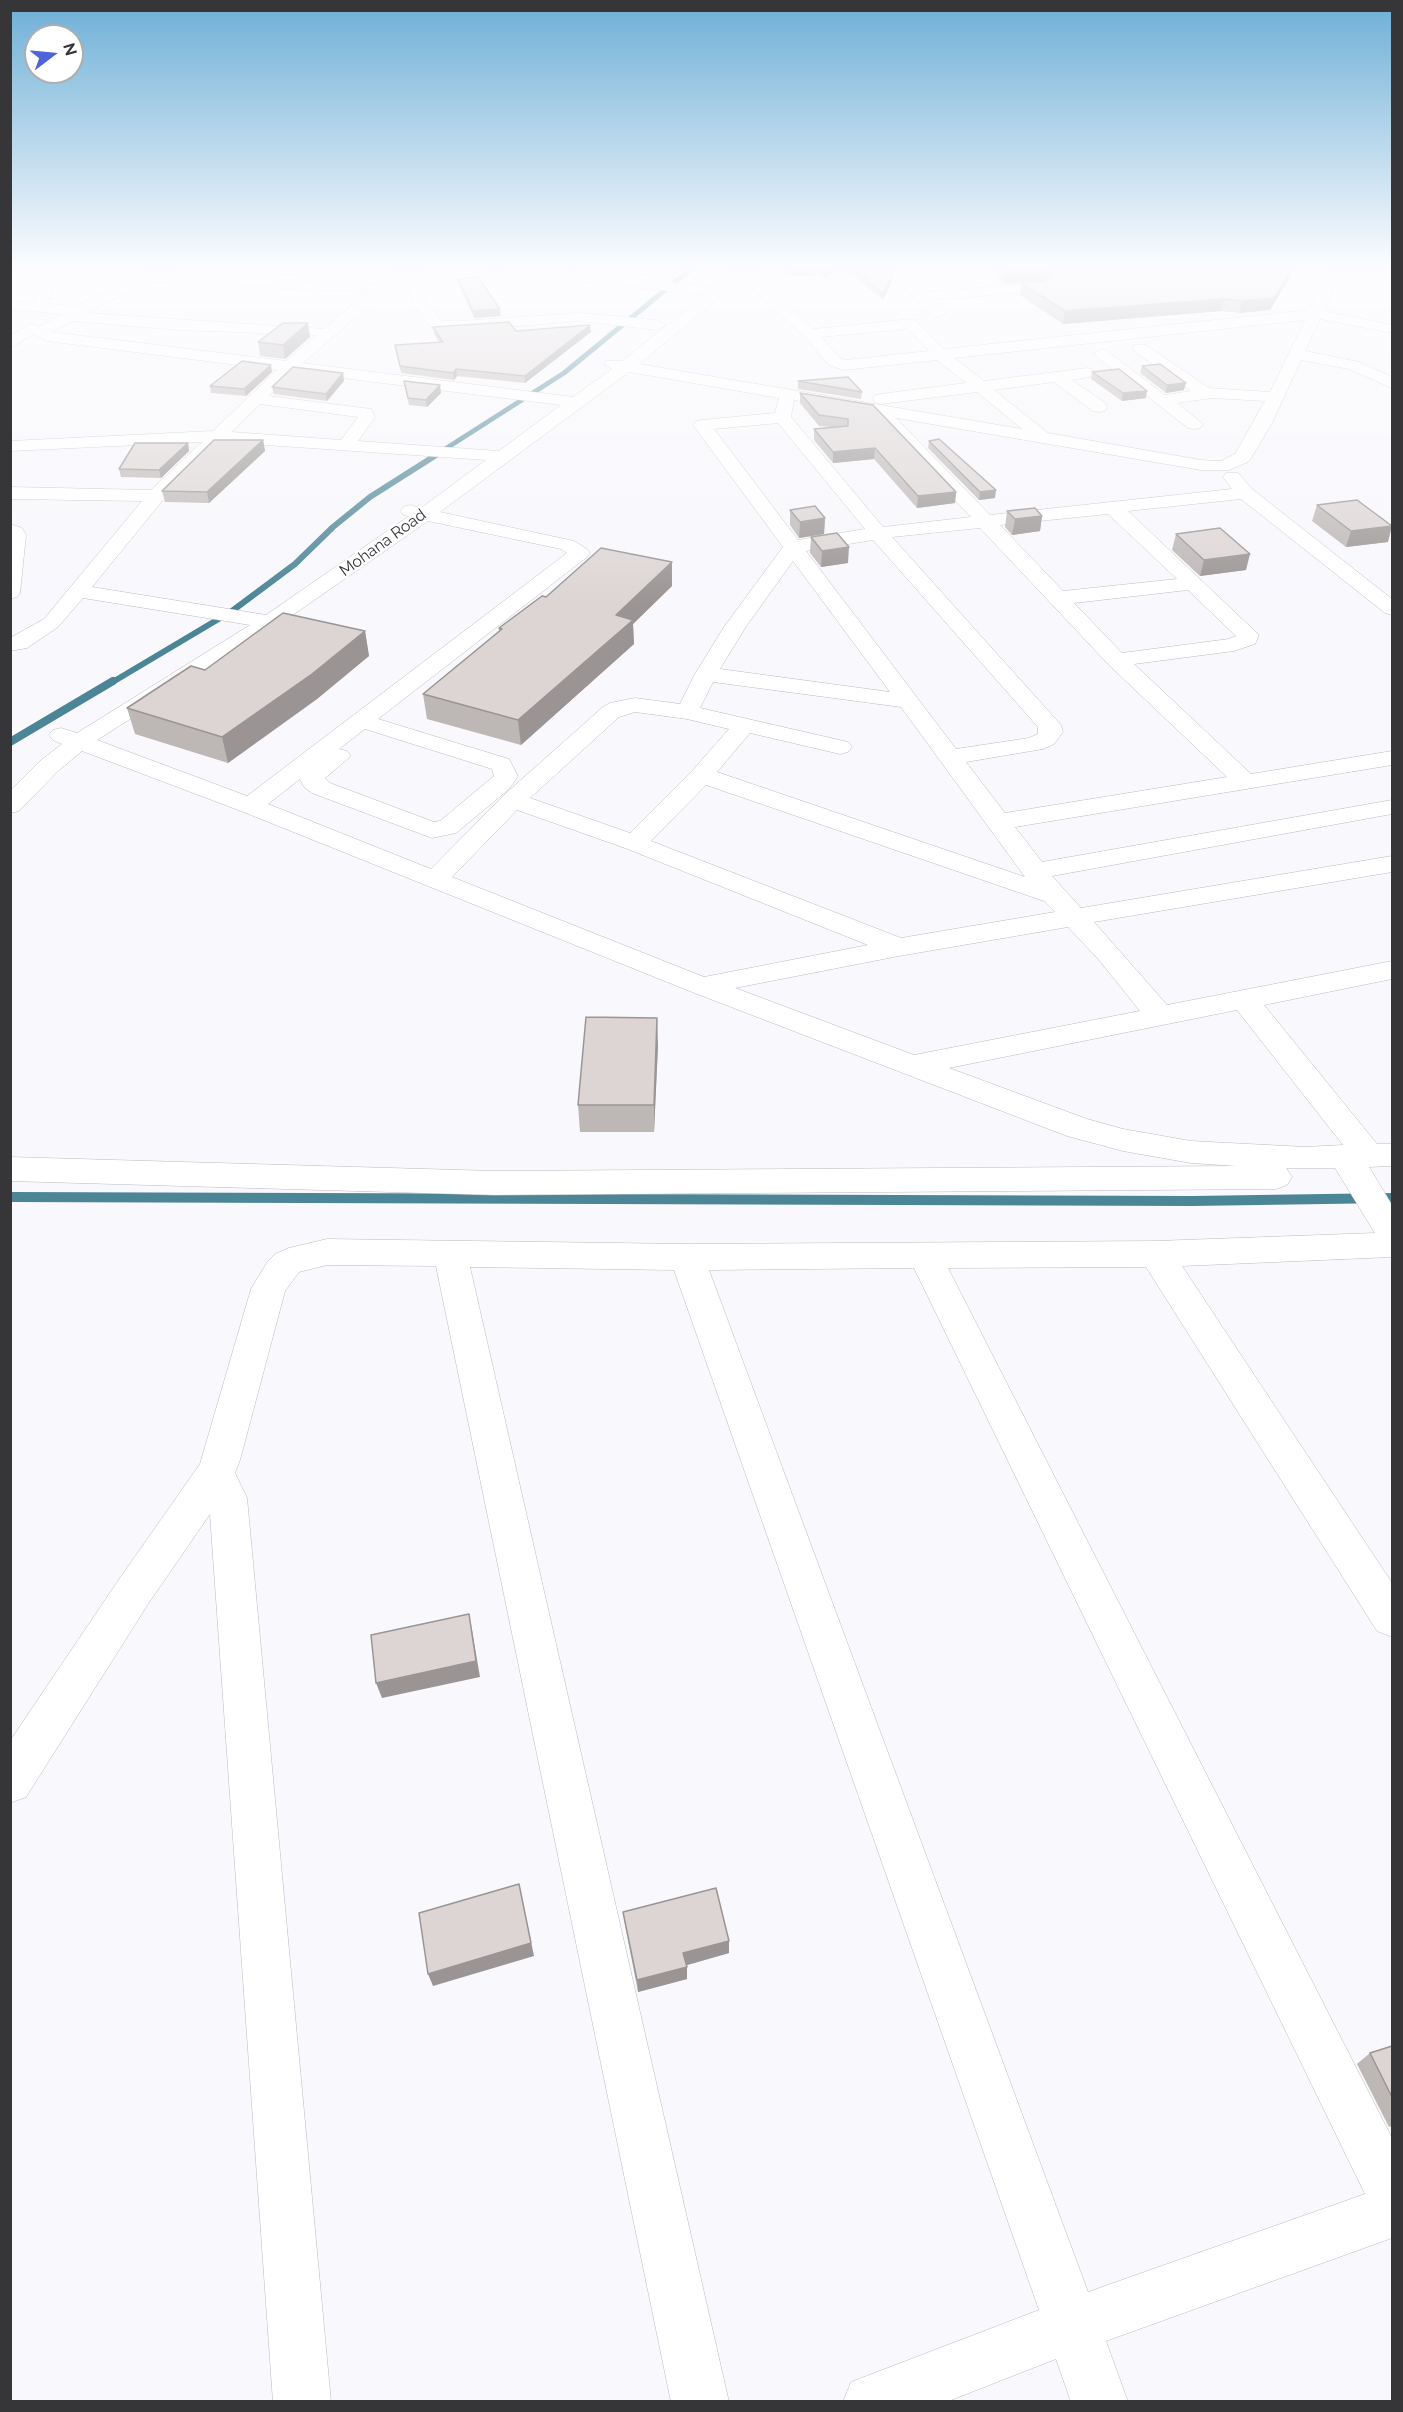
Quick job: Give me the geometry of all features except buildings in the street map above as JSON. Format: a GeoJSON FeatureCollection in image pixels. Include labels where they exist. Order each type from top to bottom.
{"type":"FeatureCollection","features":[{"type":"Feature","properties":{"kind":"street"},"geometry":{"type":"LineString","coordinates":[[10,645],[19,643],[48,626],[156,496],[275,381]]}},
{"type":"Feature","properties":{"kind":"street"},"geometry":{"type":"LineString","coordinates":[[404,381],[567,402]]}},
{"type":"Feature","properties":{"kind":"street","name":"Mohana Road"},"geometry":{"type":"LineString","coordinates":[[23,765],[70,738],[245,617],[416,512],[597,381]]}},
{"type":"Feature","properties":{"kind":"street"},"geometry":{"type":"LineString","coordinates":[[710,381],[1201,465],[1223,466],[1242,458],[1284,381]]}},
{"type":"Feature","properties":{"kind":"street"},"geometry":{"type":"LineString","coordinates":[[971,381],[1041,436]]}},
{"type":"Feature","properties":{"kind":"street"},"geometry":{"type":"LineString","coordinates":[[846,404],[1029,381]]}},
{"type":"Feature","properties":{"kind":"street"},"geometry":{"type":"LineString","coordinates":[[1062,381],[1099,407]]}},
{"type":"Feature","properties":{"kind":"street"},"geometry":{"type":"LineString","coordinates":[[1137,381],[1194,424]]}},
{"type":"Feature","properties":{"kind":"street"},"geometry":{"type":"LineString","coordinates":[[1187,381],[1206,394]]}},
{"type":"Feature","properties":{"kind":"street"},"geometry":{"type":"LineString","coordinates":[[782,417],[788,394]]}},
{"type":"Feature","properties":{"kind":"street"},"geometry":{"type":"LineString","coordinates":[[1162,399],[1206,394],[1276,397]]}},
{"type":"Feature","properties":{"kind":"street"},"geometry":{"type":"LineString","coordinates":[[256,399],[365,413],[367,417],[346,445]]}},
{"type":"Feature","properties":{"kind":"street"},"geometry":{"type":"LineString","coordinates":[[878,409],[1117,660],[1246,782]]}},
{"type":"Feature","properties":{"kind":"street"},"geometry":{"type":"LineString","coordinates":[[782,417],[878,533],[1049,724],[1051,732],[1046,740],[1035,744],[949,757]]}},
{"type":"Feature","properties":{"kind":"street"},"geometry":{"type":"LineString","coordinates":[[782,417],[702,425],[1034,871],[1053,895],[1109,954],[1160,1016]]}},
{"type":"Feature","properties":{"kind":"street"},"geometry":{"type":"LineString","coordinates":[[10,446],[216,436],[492,456]]}},
{"type":"Feature","properties":{"kind":"street"},"geometry":{"type":"LineString","coordinates":[[1223,466],[1245,493],[1392,609]]}},
{"type":"Feature","properties":{"kind":"street"},"geometry":{"type":"LineString","coordinates":[[10,493],[156,496]]}},
{"type":"Feature","properties":{"kind":"street"},"geometry":{"type":"LineString","coordinates":[[687,712],[706,674],[735,627],[794,547],[878,533],[984,520],[1245,493]]}},
{"type":"Feature","properties":{"kind":"street"},"geometry":{"type":"LineString","coordinates":[[1111,506],[1245,630],[1247,639],[1234,645],[1117,660]]}},
{"type":"Feature","properties":{"kind":"street"},"geometry":{"type":"LineString","coordinates":[[371,725],[501,764],[506,776],[500,784],[447,828],[432,830],[330,793],[313,782],[312,776],[371,725],[580,553],[567,545],[416,512]]}},
{"type":"Feature","properties":{"kind":"street"},"geometry":{"type":"LineString","coordinates":[[10,530],[16,535],[10,593]]}},
{"type":"Feature","properties":{"kind":"street"},"geometry":{"type":"LineString","coordinates":[[1059,598],[1194,583]]}},
{"type":"Feature","properties":{"kind":"street"},"geometry":{"type":"LineString","coordinates":[[78,591],[245,617]]}},
{"type":"Feature","properties":{"kind":"street"},"geometry":{"type":"LineString","coordinates":[[706,674],[908,701]]}},
{"type":"Feature","properties":{"kind":"street"},"geometry":{"type":"LineString","coordinates":[[435,880],[513,800],[611,712],[635,705],[687,712],[840,747]]}},
{"type":"Feature","properties":{"kind":"street"},"geometry":{"type":"LineString","coordinates":[[250,806],[371,725]]}},
{"type":"Feature","properties":{"kind":"street"},"geometry":{"type":"LineString","coordinates":[[634,843],[702,775],[745,725]]}},
{"type":"Feature","properties":{"kind":"street"},"geometry":{"type":"LineString","coordinates":[[70,738],[250,806],[702,986],[1057,1121],[1100,1135],[1191,1152],[1366,1161]]}},
{"type":"Feature","properties":{"kind":"street","name":"Mohana Road"},"geometry":{"type":"LineString","coordinates":[[10,806],[49,766],[70,738]]}},
{"type":"Feature","properties":{"kind":"street"},"geometry":{"type":"LineString","coordinates":[[998,822],[1392,758]]}},
{"type":"Feature","properties":{"kind":"street"},"geometry":{"type":"LineString","coordinates":[[702,775],[1053,895]]}},
{"type":"Feature","properties":{"kind":"street"},"geometry":{"type":"LineString","coordinates":[[513,800],[634,843],[899,947]]}},
{"type":"Feature","properties":{"kind":"street"},"geometry":{"type":"LineString","coordinates":[[1034,871],[1392,807]]}},
{"type":"Feature","properties":{"kind":"street"},"geometry":{"type":"LineString","coordinates":[[702,986],[899,947],[1392,864]]}},
{"type":"Feature","properties":{"kind":"street"},"geometry":{"type":"LineString","coordinates":[[910,1066],[1244,999],[1390,973]]}},
{"type":"Feature","properties":{"kind":"street"},"geometry":{"type":"LineString","coordinates":[[10,1781],[134,1591],[215,1474],[221,1460],[268,1289],[273,1279],[287,1263],[302,1257],[327,1252],[687,1257],[1156,1254],[1391,1235],[1366,1161],[1244,999]]}},
{"type":"Feature","properties":{"kind":"street"},"geometry":{"type":"LineString","coordinates":[[10,1169],[494,1182],[1366,1161]]}},
{"type":"Feature","properties":{"kind":"street"},"geometry":{"type":"LineString","coordinates":[[450,1254],[700,2402]]}},
{"type":"Feature","properties":{"kind":"street"},"geometry":{"type":"LineString","coordinates":[[924,1254],[1392,2193]]}},
{"type":"Feature","properties":{"kind":"street"},"geometry":{"type":"LineString","coordinates":[[1156,1254],[1392,1618]]}},
{"type":"Feature","properties":{"kind":"street"},"geometry":{"type":"LineString","coordinates":[[687,1257],[1100,2402]]}},
{"type":"Feature","properties":{"kind":"street"},"geometry":{"type":"LineString","coordinates":[[215,1474],[228,1498],[302,2402]]}},
{"type":"Feature","properties":{"kind":"street"},"geometry":{"type":"LineString","coordinates":[[871,2402],[1072,2325],[1392,2211]]}},
{"type":"Feature","properties":{"kind":"waterway"},"geometry":{"type":"LineString","coordinates":[[442,451],[552,381]]}},
{"type":"Feature","properties":{"kind":"waterway"},"geometry":{"type":"LineString","coordinates":[[111,683],[232,611],[295,564],[333,527],[370,497],[444,450]]}},
{"type":"Feature","properties":{"kind":"waterway"},"geometry":{"type":"LineString","coordinates":[[10,742],[113,681]]}},
{"type":"Feature","properties":{"kind":"waterway"},"geometry":{"type":"LineString","coordinates":[[10,1197],[1192,1201],[1392,1198]]}}]}
